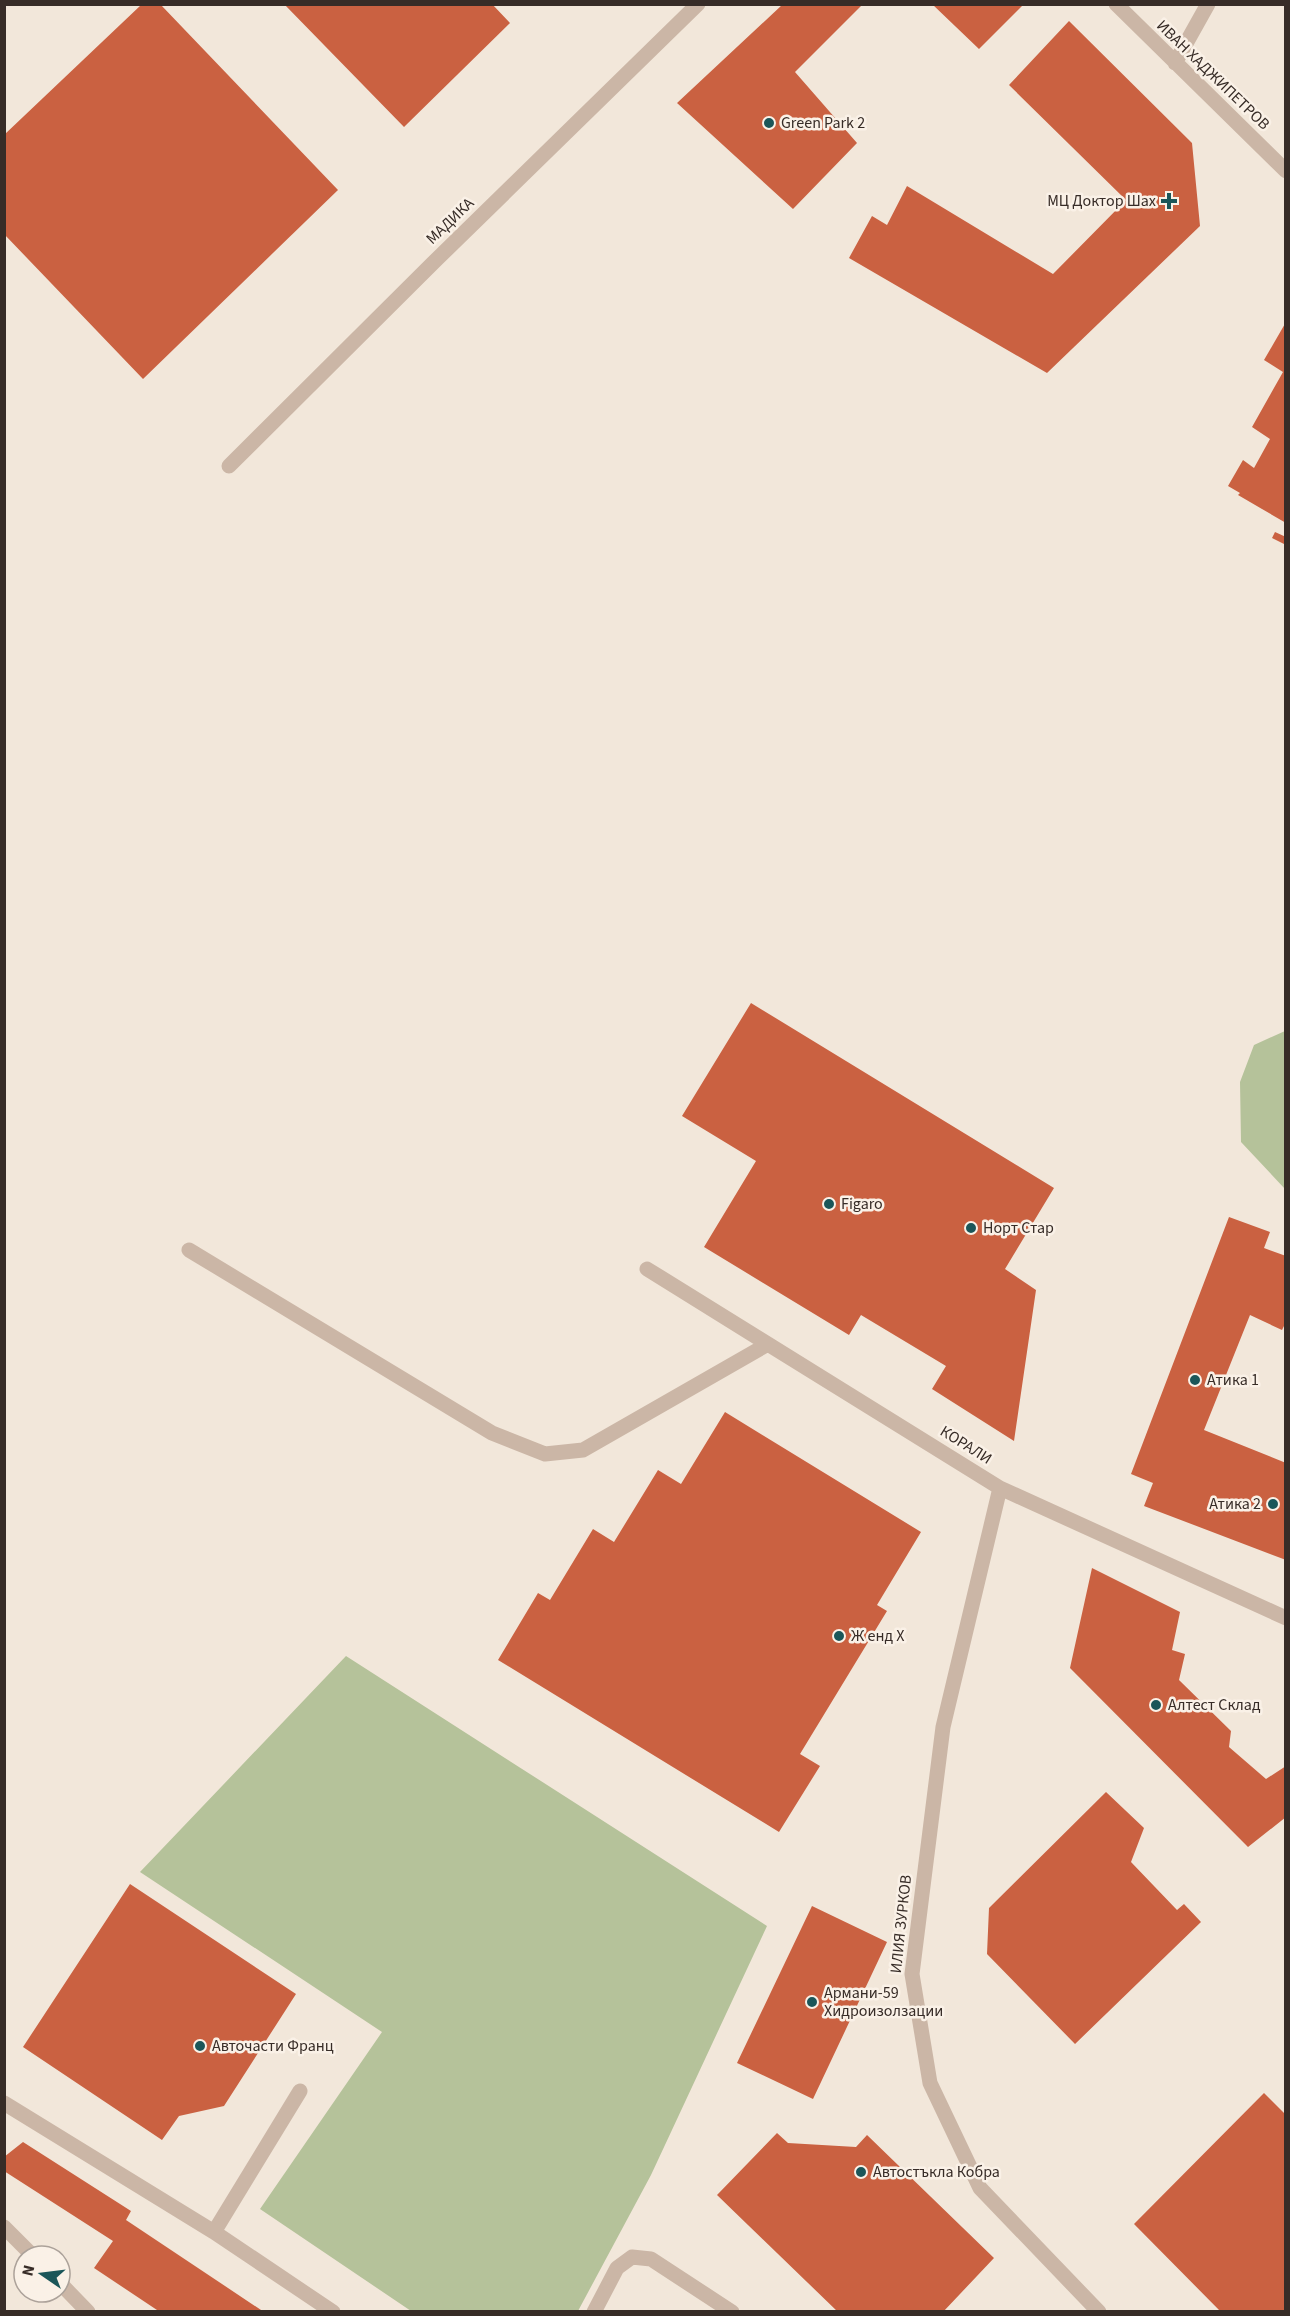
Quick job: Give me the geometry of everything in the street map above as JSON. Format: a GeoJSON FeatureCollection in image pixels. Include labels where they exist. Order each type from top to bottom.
{"type":"FeatureCollection","features":[{"type":"Feature","properties":{"kind":"street","name":"МАДИКА"},"geometry":{"type":"LineString","coordinates":[[229,466],[698,4]]}},
{"type":"Feature","properties":{"kind":"street","name":"ИВАН ХАДЖИПЕТРОВ"},"geometry":{"type":"LineString","coordinates":[[1116,4],[1286,171]]}},
{"type":"Feature","properties":{"kind":"street"},"geometry":{"type":"LineString","coordinates":[[1175,63],[1208,4]]}},
{"type":"Feature","properties":{"kind":"street"},"geometry":{"type":"LineString","coordinates":[[189,1250],[492,1433],[545,1454],[583,1450],[768,1344]]}},
{"type":"Feature","properties":{"kind":"street","name":"КОРАЛИ"},"geometry":{"type":"LineString","coordinates":[[647,1269],[1000,1488],[1286,1617]]}},
{"type":"Feature","properties":{"kind":"street","name":"ИЛИЯ ЗУРКОВ"},"geometry":{"type":"LineString","coordinates":[[1000,1488],[943,1727],[912,1974],[930,2083],[980,2188],[1099,2312]]}},
{"type":"Feature","properties":{"kind":"street"},"geometry":{"type":"LineString","coordinates":[[214,2232],[300,2091]]}},
{"type":"Feature","properties":{"kind":"street"},"geometry":{"type":"LineString","coordinates":[[4,2103],[214,2232],[333,2312]]}},
{"type":"Feature","properties":{"kind":"street"},"geometry":{"type":"LineString","coordinates":[[4,2227],[21,2244]]}},
{"type":"Feature","properties":{"kind":"street"},"geometry":{"type":"LineString","coordinates":[[594,2312],[617,2268],[632,2257],[651,2259],[732,2312]]}},
{"type":"Feature","properties":{"kind":"street"},"geometry":{"type":"LineString","coordinates":[[72,2295],[88,2312]]}},
{"type":"Feature","properties":{"kind":"green space"},"geometry":{"type":"Polygon","coordinates":[[[1285,1031],[1285,1189],[1241,1142],[1240,1082],[1254,1045],[1285,1031]]]}},
{"type":"Feature","properties":{"kind":"green space"},"geometry":{"type":"Polygon","coordinates":[[[346,1656],[767,1926],[651,2175],[578,2311],[411,2311],[260,2209],[382,2032],[140,1872],[346,1656]]]}},
{"type":"Feature","properties":{"kind":"building"},"geometry":{"type":"Polygon","coordinates":[[[284,4],[492,4],[510,23],[404,127],[284,4]]]}},
{"type":"Feature","properties":{"kind":"building"},"geometry":{"type":"Polygon","coordinates":[[[932,4],[1024,4],[979,49],[932,4]]]}},
{"type":"Feature","properties":{"kind":"building"},"geometry":{"type":"Polygon","coordinates":[[[141,5],[161,5],[338,190],[143,379],[4,234],[4,135],[141,5]]]}},
{"type":"Feature","properties":{"kind":"building","name":"Green Park 2"},"geometry":{"type":"Polygon","coordinates":[[[782,5],[862,5],[795,72],[857,143],[793,209],[677,103],[782,5]]]}},
{"type":"Feature","properties":{"kind":"building"},"geometry":{"type":"Polygon","coordinates":[[[1069,21],[1192,143],[1200,226],[1047,373],[849,258],[872,216],[887,225],[907,186],[1053,274],[1126,200],[1009,85],[1069,21]]]}},
{"type":"Feature","properties":{"kind":"building"},"geometry":{"type":"Polygon","coordinates":[[[1286,322],[1286,523],[1238,495],[1240,493],[1228,486],[1243,460],[1254,468],[1270,439],[1252,427],[1283,372],[1264,360],[1286,322]]]}},
{"type":"Feature","properties":{"kind":"building"},"geometry":{"type":"Polygon","coordinates":[[[1275,532],[1286,537],[1286,545],[1272,538],[1275,532]]]}},
{"type":"Feature","properties":{"kind":"building","name":"Figaro"},"geometry":{"type":"Polygon","coordinates":[[[751,1003],[1054,1188],[1005,1269],[1036,1290],[1014,1441],[932,1389],[946,1366],[861,1315],[849,1335],[704,1247],[756,1161],[682,1116],[751,1003]]]}},
{"type":"Feature","properties":{"kind":"building","name":"Атика 1"},"geometry":{"type":"Polygon","coordinates":[[[1229,1217],[1270,1232],[1264,1248],[1286,1256],[1286,1322],[1282,1330],[1250,1315],[1204,1430],[1286,1463],[1286,1560],[1144,1506],[1153,1483],[1131,1474],[1229,1217]]]}},
{"type":"Feature","properties":{"kind":"building"},"geometry":{"type":"Polygon","coordinates":[[[725,1412],[921,1532],[877,1605],[887,1611],[800,1754],[820,1766],[779,1832],[498,1660],[538,1593],[550,1600],[593,1529],[614,1542],[658,1470],[681,1484],[725,1412]]]}},
{"type":"Feature","properties":{"kind":"building","name":"Алтест Склад"},"geometry":{"type":"Polygon","coordinates":[[[1092,1568],[1180,1612],[1172,1650],[1185,1654],[1179,1680],[1231,1731],[1229,1747],[1266,1779],[1286,1766],[1286,1817],[1248,1847],[1070,1668],[1092,1568]]]}},
{"type":"Feature","properties":{"kind":"building"},"geometry":{"type":"Polygon","coordinates":[[[1106,1792],[1144,1828],[1131,1862],[1177,1910],[1184,1904],[1201,1922],[1075,2044],[987,1954],[989,1908],[1106,1792]]]}},
{"type":"Feature","properties":{"kind":"building"},"geometry":{"type":"Polygon","coordinates":[[[130,1884],[296,1994],[224,2106],[179,2116],[162,2140],[23,2047],[130,1884]]]}},
{"type":"Feature","properties":{"kind":"building","name":"Армани-59 Хидроизолзации"},"geometry":{"type":"Polygon","coordinates":[[[812,1906],[887,1942],[813,2099],[737,2063],[812,1906]]]}},
{"type":"Feature","properties":{"kind":"building"},"geometry":{"type":"Polygon","coordinates":[[[1264,2093],[1286,2115],[1286,2312],[1221,2312],[1134,2224],[1264,2093]]]}},
{"type":"Feature","properties":{"kind":"building"},"geometry":{"type":"Polygon","coordinates":[[[777,2133],[788,2143],[856,2147],[867,2135],[994,2258],[943,2312],[838,2312],[717,2195],[777,2133]]]}},
{"type":"Feature","properties":{"kind":"building"},"geometry":{"type":"Polygon","coordinates":[[[23,2142],[131,2211],[126,2220],[264,2312],[160,2312],[94,2268],[113,2241],[4,2171],[4,2157],[23,2142]]]}},
{"type":"Feature","properties":{"kind":"place","name":"Green Park 2"},"geometry":{"type":"Point","coordinates":[769,123]}},
{"type":"Feature","properties":{"kind":"place","name":"МЦ Доктор Шах"},"geometry":{"type":"Point","coordinates":[1169,201]}},
{"type":"Feature","properties":{"kind":"place","name":"Figaro"},"geometry":{"type":"Point","coordinates":[829,1204]}},
{"type":"Feature","properties":{"kind":"place","name":"Норт Стар"},"geometry":{"type":"Point","coordinates":[971,1228]}},
{"type":"Feature","properties":{"kind":"place","name":"Атика 1"},"geometry":{"type":"Point","coordinates":[1195,1380]}},
{"type":"Feature","properties":{"kind":"place","name":"Атика 2"},"geometry":{"type":"Point","coordinates":[1273,1504]}},
{"type":"Feature","properties":{"kind":"place","name":"Ж енд Х"},"geometry":{"type":"Point","coordinates":[839,1636]}},
{"type":"Feature","properties":{"kind":"place","name":"Алтест Склад"},"geometry":{"type":"Point","coordinates":[1156,1705]}},
{"type":"Feature","properties":{"kind":"place","name":"Армани-59 Хидроизолзации"},"geometry":{"type":"Point","coordinates":[812,2002]}},
{"type":"Feature","properties":{"kind":"place","name":"Авточасти Франц"},"geometry":{"type":"Point","coordinates":[200,2046]}},
{"type":"Feature","properties":{"kind":"place","name":"Автостъкла Кобра"},"geometry":{"type":"Point","coordinates":[861,2172]}}]}
